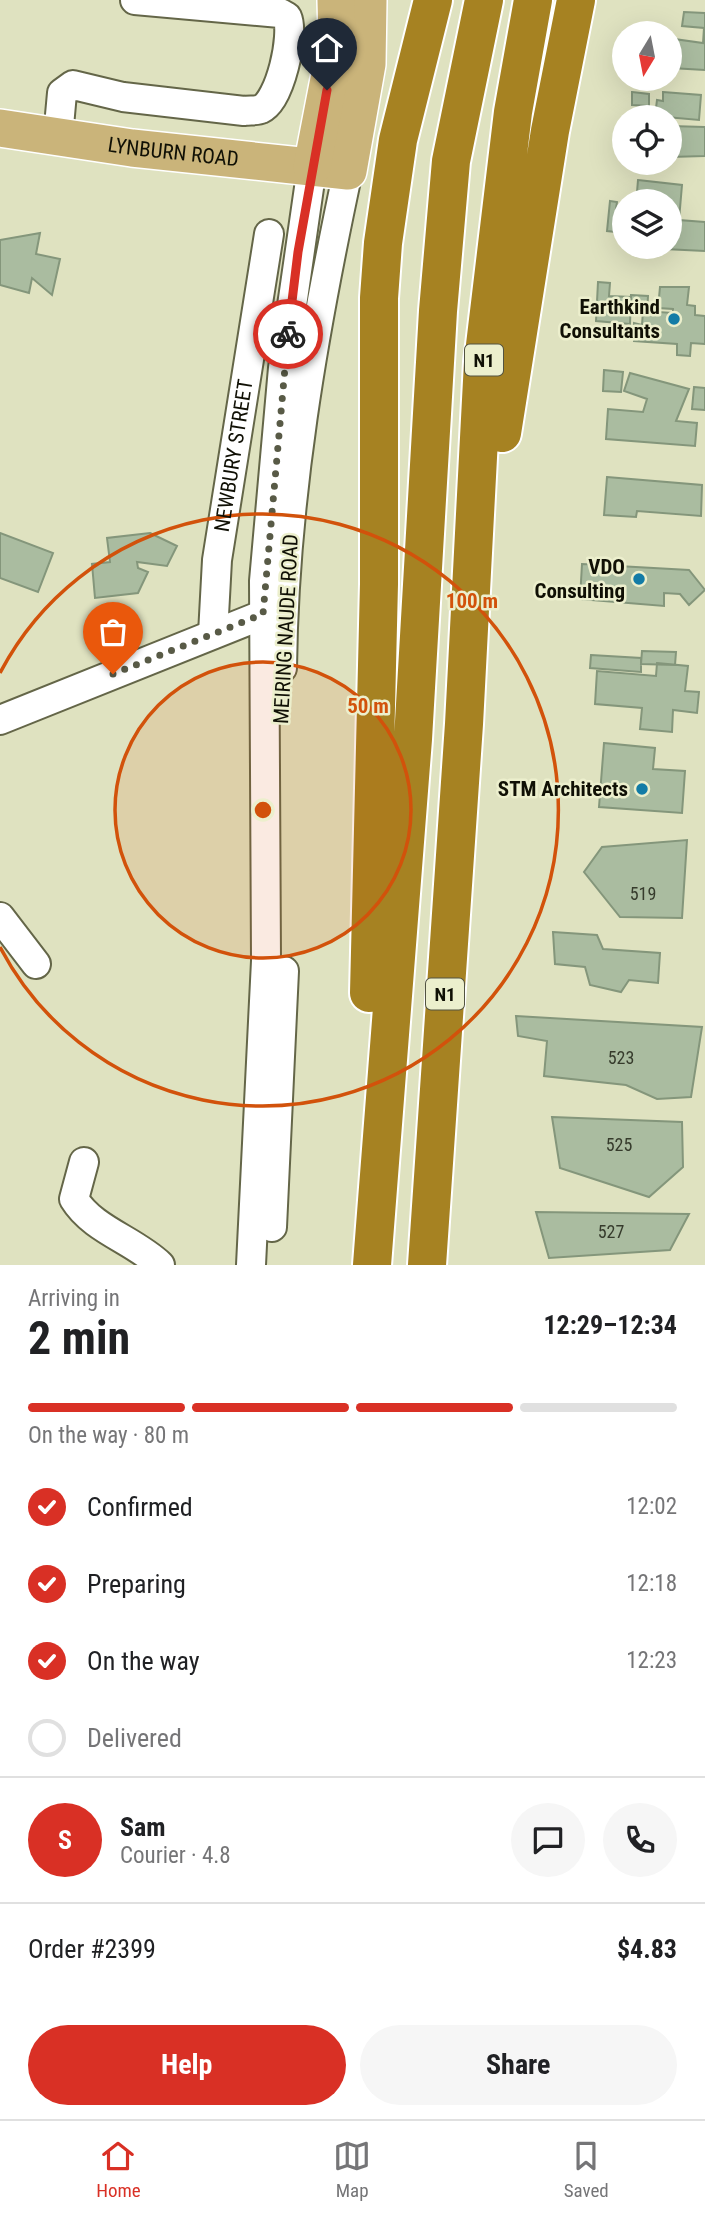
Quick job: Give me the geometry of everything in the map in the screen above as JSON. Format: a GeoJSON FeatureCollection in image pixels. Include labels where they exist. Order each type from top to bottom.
{"type":"FeatureCollection","features":[{"type":"Feature","properties":{"kind":"highway"},"geometry":{"type":"LineString","coordinates":[[362,1265],[379,584],[379,298],[383,243],[398,140],[433,0]]}},
{"type":"Feature","properties":{"kind":"highway","name":"N1"},"geometry":{"type":"LineString","coordinates":[[372,1265],[413,739],[438,311],[451,161],[484,0]]}},
{"type":"Feature","properties":{"kind":"highway","name":"N1"},"geometry":{"type":"LineString","coordinates":[[427,1265],[464,724],[483,362],[513,112],[533,0]]}},
{"type":"Feature","properties":{"kind":"highway"},"geometry":{"type":"LineString","coordinates":[[464,724],[511,368],[550,131],[576,0]]}},
{"type":"Feature","properties":{"kind":"main road","name":"MEIRING NAUDE ROAD"},"geometry":{"type":"LineString","coordinates":[[330,169],[337,38],[336,0]]}},
{"type":"Feature","properties":{"kind":"main road","name":"MEIRING NAUDE ROAD"},"geometry":{"type":"LineString","coordinates":[[330,169],[367,64],[368,0]]}},
{"type":"Feature","properties":{"kind":"main road","name":"LYNBURN ROAD"},"geometry":{"type":"LineString","coordinates":[[0,128],[330,169]]}},
{"type":"Feature","properties":{"kind":"street"},"geometry":{"type":"LineString","coordinates":[[58,137],[62,93],[73,85],[123,97],[244,111],[261,109],[277,92],[291,29],[287,17],[280,13],[135,0]]}},
{"type":"Feature","properties":{"kind":"street","name":"MEIRING NAUDE ROAD"},"geometry":{"type":"LineString","coordinates":[[251,1265],[266,961],[273,610],[322,293],[330,169]]}},
{"type":"Feature","properties":{"kind":"street","name":"NEWBURY STREET"},"geometry":{"type":"LineString","coordinates":[[214,634],[216,560],[270,234]]}},
{"type":"Feature","properties":{"kind":"street"},"geometry":{"type":"LineString","coordinates":[[3,711],[273,610]]}},
{"type":"Feature","properties":{"kind":"street","name":"MEIRING NAUDE ROAD"},"geometry":{"type":"LineString","coordinates":[[269,1265],[284,1022],[273,610]]}},
{"type":"Feature","properties":{"kind":"street"},"geometry":{"type":"LineString","coordinates":[[0,917],[36,964]]}},
{"type":"Feature","properties":{"kind":"street"},"geometry":{"type":"LineString","coordinates":[[84,1162],[74,1199],[82,1212],[142,1248],[160,1265]]}},
{"type":"Feature","properties":{"kind":"building"},"geometry":{"type":"Polygon","coordinates":[[[684,12],[705,13],[705,70],[682,69],[682,40],[703,43],[704,28],[682,26],[684,12]]]}},
{"type":"Feature","properties":{"kind":"building"},"geometry":{"type":"Polygon","coordinates":[[[632,92],[649,94],[649,105],[632,105],[632,92]]]}},
{"type":"Feature","properties":{"kind":"building"},"geometry":{"type":"Polygon","coordinates":[[[663,92],[701,95],[699,120],[682,118],[682,105],[656,105],[657,100],[663,101],[663,92]]]}},
{"type":"Feature","properties":{"kind":"building"},"geometry":{"type":"Polygon","coordinates":[[[682,126],[705,127],[705,156],[682,157],[682,126]]]}},
{"type":"Feature","properties":{"kind":"building"},"geometry":{"type":"Polygon","coordinates":[[[638,180],[682,185],[682,189],[637,189],[638,180]]]}},
{"type":"Feature","properties":{"kind":"building"},"geometry":{"type":"Polygon","coordinates":[[[610,201],[612,232],[607,231],[610,201]]]}},
{"type":"Feature","properties":{"kind":"building"},"geometry":{"type":"Polygon","coordinates":[[[682,220],[705,222],[705,251],[682,250],[682,220]]]}},
{"type":"Feature","properties":{"kind":"building"},"geometry":{"type":"Polygon","coordinates":[[[40,233],[36,254],[60,259],[52,295],[32,278],[29,293],[0,285],[0,240],[40,233]]]}},
{"type":"Feature","properties":{"kind":"building"},"geometry":{"type":"Polygon","coordinates":[[[598,282],[610,283],[609,296],[631,297],[630,324],[596,321],[598,282]]]}},
{"type":"Feature","properties":{"kind":"building","name":"Earthkind Consultants"},"geometry":{"type":"Polygon","coordinates":[[[660,287],[689,287],[687,305],[695,306],[695,315],[705,316],[705,344],[691,343],[690,356],[677,355],[677,344],[634,341],[634,323],[642,325],[643,311],[673,313],[673,309],[658,308],[660,287]]]}},
{"type":"Feature","properties":{"kind":"building"},"geometry":{"type":"Polygon","coordinates":[[[631,295],[648,296],[647,314],[630,313],[631,295]]]}},
{"type":"Feature","properties":{"kind":"building"},"geometry":{"type":"Polygon","coordinates":[[[604,370],[623,372],[621,392],[603,391],[604,370]]]}},
{"type":"Feature","properties":{"kind":"building"},"geometry":{"type":"Polygon","coordinates":[[[630,373],[689,389],[676,421],[697,423],[695,446],[606,439],[608,409],[643,412],[647,399],[624,391],[630,373]]]}},
{"type":"Feature","properties":{"kind":"building"},"geometry":{"type":"Polygon","coordinates":[[[694,387],[705,388],[705,410],[692,409],[694,387]]]}},
{"type":"Feature","properties":{"kind":"building"},"geometry":{"type":"Polygon","coordinates":[[[607,477],[702,485],[701,516],[637,511],[636,517],[604,515],[607,477]]]}},
{"type":"Feature","properties":{"kind":"building"},"geometry":{"type":"Polygon","coordinates":[[[0,533],[53,553],[38,592],[0,578],[0,533]]]}},
{"type":"Feature","properties":{"kind":"building"},"geometry":{"type":"Polygon","coordinates":[[[150,533],[177,546],[167,566],[137,562],[138,568],[148,572],[138,593],[95,598],[92,564],[110,562],[107,538],[150,533]]]}},
{"type":"Feature","properties":{"kind":"building","name":"VDO Consulting"},"geometry":{"type":"Polygon","coordinates":[[[582,564],[689,570],[705,590],[689,605],[680,594],[664,593],[664,606],[580,599],[582,564]]]}},
{"type":"Feature","properties":{"kind":"building"},"geometry":{"type":"Polygon","coordinates":[[[642,651],[676,652],[675,665],[641,664],[642,651]]]}},
{"type":"Feature","properties":{"kind":"building"},"geometry":{"type":"Polygon","coordinates":[[[591,655],[641,658],[641,672],[590,668],[591,655]]]}},
{"type":"Feature","properties":{"kind":"building"},"geometry":{"type":"Polygon","coordinates":[[[657,663],[688,666],[685,691],[699,692],[697,713],[673,710],[672,732],[640,729],[642,708],[595,704],[597,671],[656,676],[657,663]]]}},
{"type":"Feature","properties":{"kind":"building","name":"STM Architects"},"geometry":{"type":"Polygon","coordinates":[[[604,743],[655,748],[653,769],[685,771],[682,813],[599,807],[604,743]]]}},
{"type":"Feature","properties":{"kind":"building"},"geometry":{"type":"Polygon","coordinates":[[[687,840],[682,918],[620,917],[584,872],[602,847],[687,840]]]}},
{"type":"Feature","properties":{"kind":"building"},"geometry":{"type":"Polygon","coordinates":[[[553,932],[597,935],[603,949],[660,953],[658,983],[629,980],[621,992],[590,985],[585,967],[555,964],[553,932]]]}},
{"type":"Feature","properties":{"kind":"building"},"geometry":{"type":"Polygon","coordinates":[[[516,1016],[702,1027],[691,1097],[657,1099],[626,1085],[544,1076],[547,1041],[518,1036],[516,1016]]]}},
{"type":"Feature","properties":{"kind":"building"},"geometry":{"type":"Polygon","coordinates":[[[552,1117],[682,1122],[683,1167],[649,1197],[560,1168],[552,1117]]]}},
{"type":"Feature","properties":{"kind":"building"},"geometry":{"type":"Polygon","coordinates":[[[536,1212],[689,1214],[670,1250],[549,1258],[536,1212]]]}},
{"type":"Feature","properties":{"kind":"way so far"},"geometry":{"type":"LineString","coordinates":[[113,674],[263,614],[277,432],[288,334]]}},
{"type":"Feature","properties":{"kind":"place","name":"Earthkind Consultants"},"geometry":{"type":"Point","coordinates":[674,319]}},
{"type":"Feature","properties":{"kind":"place","name":"VDO Consulting"},"geometry":{"type":"Point","coordinates":[639,579]}},
{"type":"Feature","properties":{"kind":"place","name":"STM Architects"},"geometry":{"type":"Point","coordinates":[642,789]}},
{"type":"Feature","properties":{"kind":"route"},"geometry":{"type":"LineString","coordinates":[[288,334],[298,252],[327,90]]}}]}
